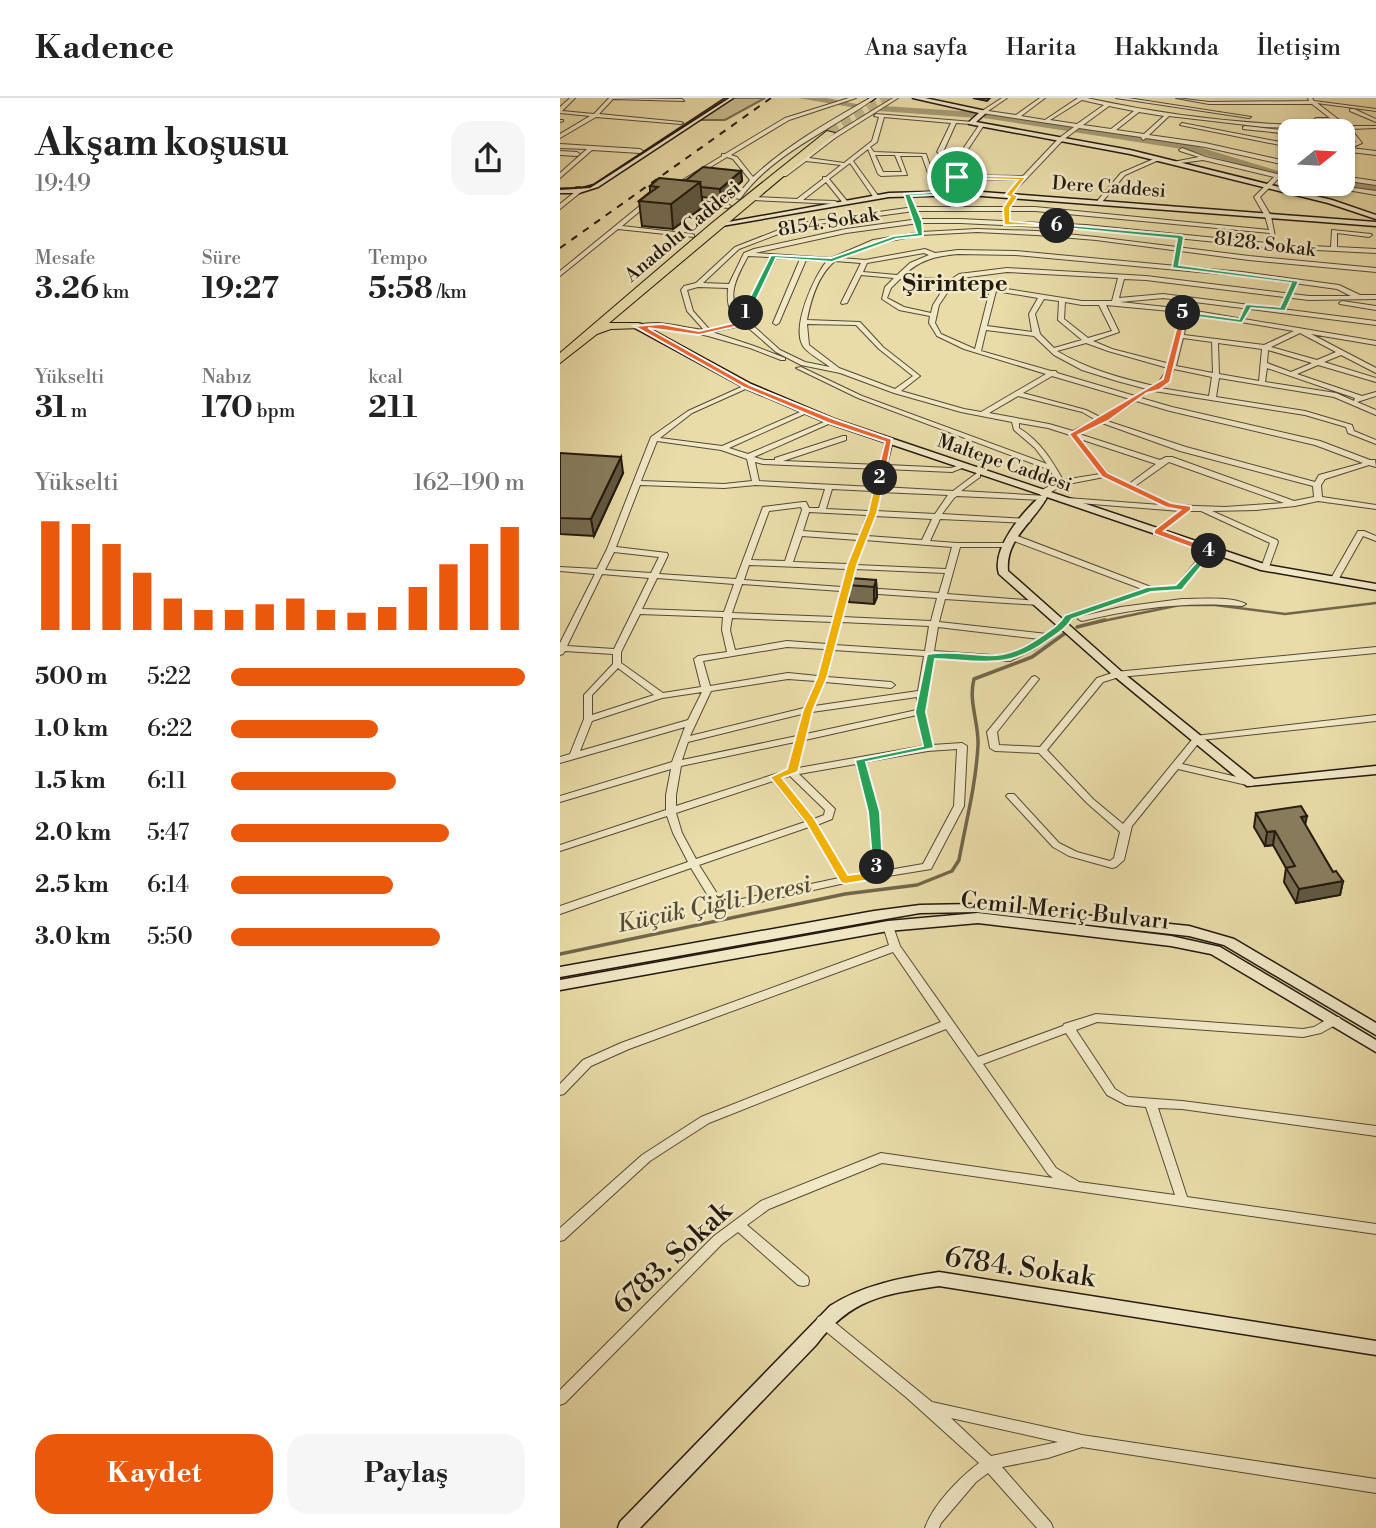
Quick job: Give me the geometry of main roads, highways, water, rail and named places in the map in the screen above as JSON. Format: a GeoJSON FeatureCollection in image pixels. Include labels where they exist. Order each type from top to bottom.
{"type":"FeatureCollection","features":[{"type":"Feature","properties":{"kind":"highway","name":"Anadolu Caddesi"},"geometry":{"type":"LineString","coordinates":[[560,349],[615,311],[679,247],[727,206],[826,133],[560,359]]}},
{"type":"Feature","properties":{"kind":"highway"},"geometry":{"type":"LineString","coordinates":[[587,334],[611,326],[638,326],[615,311]]}},
{"type":"Feature","properties":{"kind":"waterway"},"geometry":{"type":"LineString","coordinates":[[803,98],[856,105]]}},
{"type":"Feature","properties":{"kind":"waterway"},"geometry":{"type":"LineString","coordinates":[[883,109],[977,115]]}},
{"type":"Feature","properties":{"kind":"waterway"},"geometry":{"type":"LineString","coordinates":[[988,116],[1073,130]]}},
{"type":"Feature","properties":{"kind":"waterway"},"geometry":{"type":"LineString","coordinates":[[1080,131],[1189,147],[1278,173]]}},
{"type":"Feature","properties":{"kind":"waterway"},"geometry":{"type":"LineString","coordinates":[[1355,186],[1376,188]]}},
{"type":"Feature","properties":{"kind":"waterway","name":"Küçük Çiğli Deresi"},"geometry":{"type":"LineString","coordinates":[[1098,622],[1180,605],[1215,605],[1285,614],[1376,603]]}},
{"type":"Feature","properties":{"kind":"waterway","name":"Küçük Çiğli Deresi"},"geometry":{"type":"LineString","coordinates":[[1077,627],[1105,620]]}},
{"type":"Feature","properties":{"kind":"waterway","name":"Küçük Çiğli Deresi"},"geometry":{"type":"LineString","coordinates":[[560,954],[845,894],[917,885],[952,871],[959,860],[977,760],[978,737],[972,696],[974,679],[1032,657],[1064,634]]}},
{"type":"Feature","properties":{"kind":"tunnel"},"geometry":{"type":"LineString","coordinates":[[830,133],[889,98]]}},
{"type":"Feature","properties":{"kind":"tram line"},"geometry":{"type":"LineString","coordinates":[[560,189],[590,187],[728,98]]}},
{"type":"Feature","properties":{"kind":"railway"},"geometry":{"type":"LineString","coordinates":[[560,248],[771,98]]}},
{"type":"Feature","properties":{"kind":"district","name":"Şirintepe"},"geometry":{"type":"Point","coordinates":[955,283]}}]}
